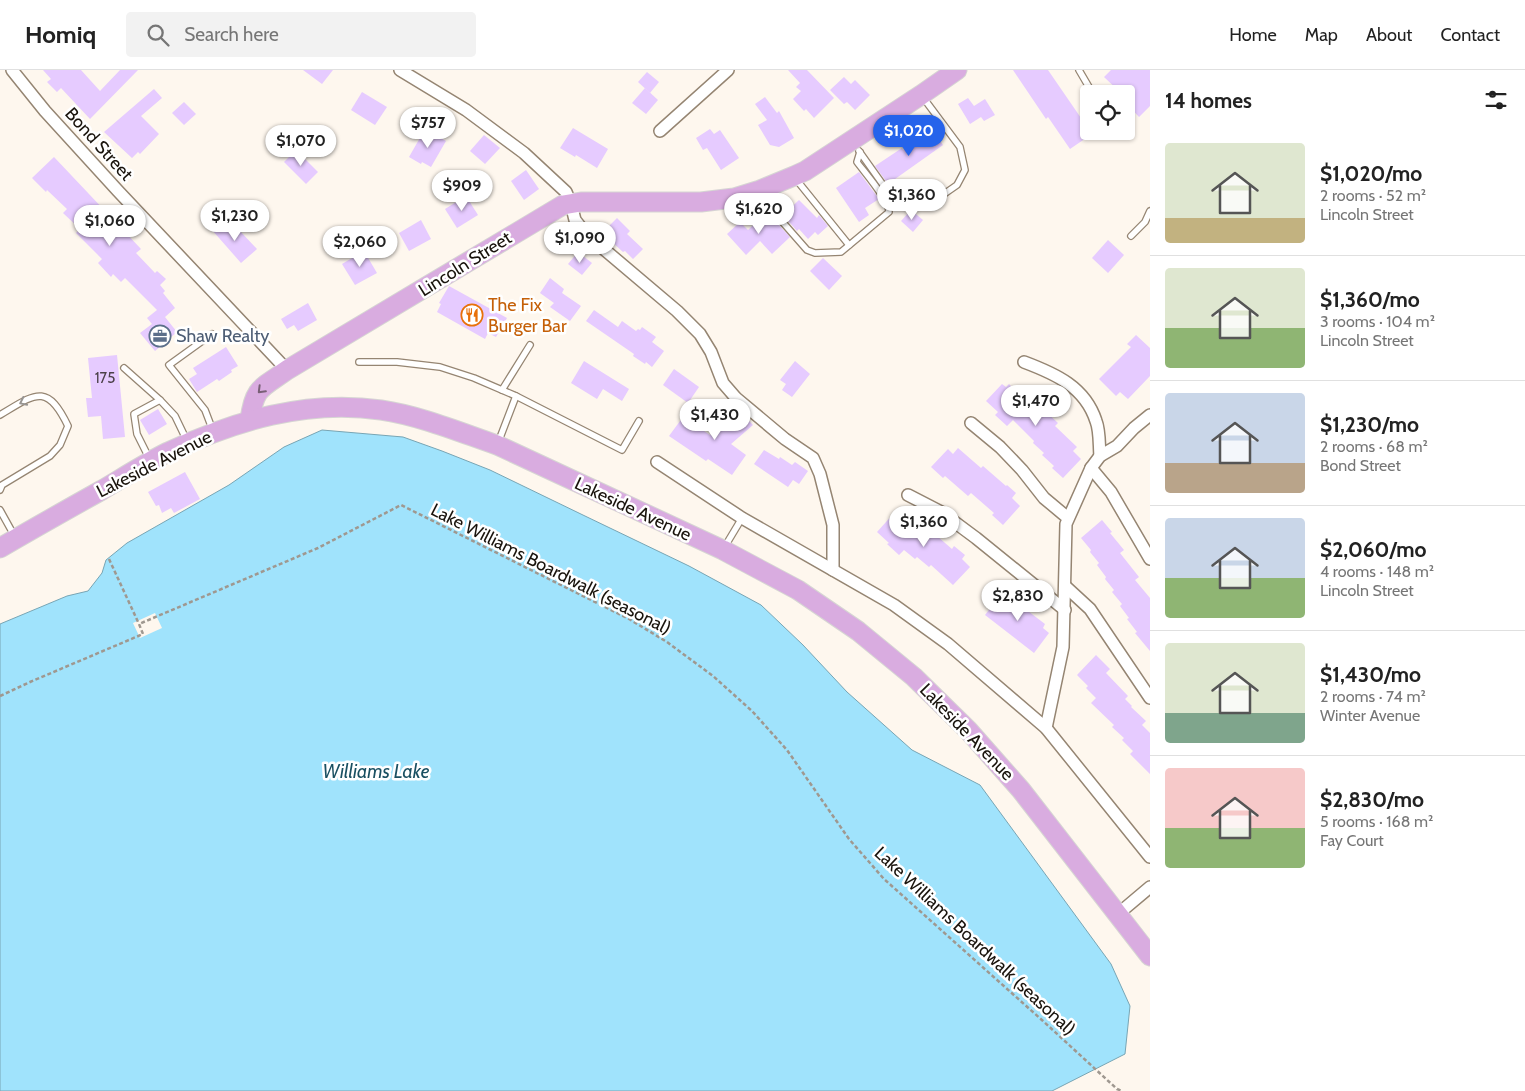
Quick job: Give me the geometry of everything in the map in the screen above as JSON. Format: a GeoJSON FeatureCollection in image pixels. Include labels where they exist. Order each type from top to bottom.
{"type":"FeatureCollection","features":[{"type":"Feature","properties":{"kind":"main road","name":"Lincoln Street"},"geometry":{"type":"LineString","coordinates":[[250,420],[252,402],[258,391],[287,370],[562,205],[581,202],[701,202],[734,198],[760,190],[856,147],[921,95],[957,70]]}},
{"type":"Feature","properties":{"kind":"main road","name":"Lakeside Avenue"},"geometry":{"type":"LineString","coordinates":[[8,544],[151,462],[188,444],[250,420],[284,412],[325,408],[355,408],[400,413],[497,445],[722,550],[798,590],[858,631],[914,677],[968,730],[1021,790],[1148,952]]}},
{"type":"Feature","properties":{"kind":"street","name":"Bond Street"},"geometry":{"type":"LineString","coordinates":[[12,70],[45,111],[287,370]]}},
{"type":"Feature","properties":{"kind":"street"},"geometry":{"type":"LineString","coordinates":[[400,70],[466,110],[524,154],[566,192],[575,220],[586,234],[677,311],[700,334],[711,352],[723,383],[736,398],[785,439],[813,458],[820,474],[833,525],[833,570]]}},
{"type":"Feature","properties":{"kind":"street"},"geometry":{"type":"LineString","coordinates":[[660,131],[728,70]]}},
{"type":"Feature","properties":{"kind":"street"},"geometry":{"type":"LineString","coordinates":[[1024,362],[1062,379],[1076,389],[1088,402],[1097,423],[1100,456]]}},
{"type":"Feature","properties":{"kind":"street"},"geometry":{"type":"LineString","coordinates":[[1046,728],[1063,647],[1066,586],[1066,524],[1091,468],[1100,456],[1117,446],[1150,415]]}},
{"type":"Feature","properties":{"kind":"street"},"geometry":{"type":"LineString","coordinates":[[971,423],[1000,447],[1022,470],[1044,498],[1068,518]]}},
{"type":"Feature","properties":{"kind":"street"},"geometry":{"type":"LineString","coordinates":[[656,462],[742,518],[894,605],[948,644],[1046,728],[1150,857]]}},
{"type":"Feature","properties":{"kind":"street"},"geometry":{"type":"LineString","coordinates":[[1091,468],[1112,492],[1150,559]]}},
{"type":"Feature","properties":{"kind":"street"},"geometry":{"type":"LineString","coordinates":[[908,495],[940,512],[969,533],[1064,610]]}},
{"type":"Feature","properties":{"kind":"street"},"geometry":{"type":"LineString","coordinates":[[1066,586],[1090,608],[1150,698]]}},
{"type":"Feature","properties":{"kind":"street"},"geometry":{"type":"LineString","coordinates":[[1118,914],[1150,887]]}},
{"type":"Feature","properties":{"kind":"lane"},"geometry":{"type":"LineString","coordinates":[[1079,70],[1088,85]]}},
{"type":"Feature","properties":{"kind":"lane"},"geometry":{"type":"LineString","coordinates":[[856,147],[892,196],[910,201],[934,201],[957,185],[965,170],[960,147],[921,95]]}},
{"type":"Feature","properties":{"kind":"lane"},"geometry":{"type":"LineString","coordinates":[[760,190],[772,210],[807,250],[815,253],[841,252],[889,212],[884,199],[857,162],[856,147]]}},
{"type":"Feature","properties":{"kind":"lane"},"geometry":{"type":"LineString","coordinates":[[794,176],[849,245]]}},
{"type":"Feature","properties":{"kind":"lane"},"geometry":{"type":"LineString","coordinates":[[1131,236],[1145,222],[1150,212]]}},
{"type":"Feature","properties":{"kind":"lane"},"geometry":{"type":"LineString","coordinates":[[212,334],[169,365],[205,410],[214,433]]}},
{"type":"Feature","properties":{"kind":"lane"},"geometry":{"type":"LineString","coordinates":[[502,390],[530,345]]}},
{"type":"Feature","properties":{"kind":"lane"},"geometry":{"type":"LineString","coordinates":[[359,362],[397,362],[440,367],[474,378],[516,396],[622,450],[639,421]]}},
{"type":"Feature","properties":{"kind":"lane"},"geometry":{"type":"LineString","coordinates":[[124,368],[175,416],[188,444]]}},
{"type":"Feature","properties":{"kind":"lane"},"geometry":{"type":"LineString","coordinates":[[0,415],[23,401],[39,395],[49,398],[60,409],[68,426],[60,446],[50,456],[2,485],[0,490]]}},
{"type":"Feature","properties":{"kind":"lane"},"geometry":{"type":"LineString","coordinates":[[497,445],[516,396]]}},
{"type":"Feature","properties":{"kind":"lane"},"geometry":{"type":"LineString","coordinates":[[151,462],[137,434],[134,414],[160,400]]}},
{"type":"Feature","properties":{"kind":"lane"},"geometry":{"type":"LineString","coordinates":[[0,510],[8,544]]}},
{"type":"Feature","properties":{"kind":"lane"},"geometry":{"type":"LineString","coordinates":[[722,550],[742,518]]}},
{"type":"Feature","properties":{"kind":"path","name":"Lake Williams Boardwalk (seasonal)"},"geometry":{"type":"LineString","coordinates":[[138,624],[318,548],[401,505],[629,619],[667,642],[713,676],[752,710],[787,750],[849,839],[884,879],[1117,1089],[1122,1091]]}},
{"type":"Feature","properties":{"kind":"path"},"geometry":{"type":"LineString","coordinates":[[0,696],[143,634],[109,559]]}},
{"type":"Feature","properties":{"kind":"water","name":"Williams Lake"},"geometry":{"type":"Polygon","coordinates":[[[322,430],[403,437],[490,470],[689,566],[761,605],[803,645],[847,692],[912,750],[980,785],[1111,964],[1130,1006],[1125,1054],[1052,1091],[0,1091],[0,624],[67,596],[88,591],[102,573],[106,560],[127,543],[229,485],[284,447],[322,430]]]}},
{"type":"Feature","properties":{"kind":"pier"},"geometry":{"type":"Polygon","coordinates":[[[155,613],[162,628],[140,638],[133,623],[155,613]]]}},
{"type":"Feature","properties":{"kind":"building"},"geometry":{"type":"Polygon","coordinates":[[[43,70],[81,70],[100,91],[120,70],[138,70],[90,119],[61,88],[57,92],[47,82],[51,79],[43,70]]]}},
{"type":"Feature","properties":{"kind":"building"},"geometry":{"type":"Polygon","coordinates":[[[303,70],[333,70],[322,84],[303,70]]]}},
{"type":"Feature","properties":{"kind":"building"},"geometry":{"type":"Polygon","coordinates":[[[788,70],[807,70],[834,98],[814,118],[806,109],[804,111],[793,99],[801,91],[796,87],[800,83],[788,70]]]}},
{"type":"Feature","properties":{"kind":"building"},"geometry":{"type":"Polygon","coordinates":[[[1013,70],[1048,70],[1080,117],[1080,140],[1083,140],[1070,149],[1048,117],[1046,119],[1013,70]]]}},
{"type":"Feature","properties":{"kind":"building"},"geometry":{"type":"Polygon","coordinates":[[[1111,70],[1150,70],[1150,106],[1139,117],[1135,113],[1135,85],[1112,85],[1104,77],[1111,70]]]}},
{"type":"Feature","properties":{"kind":"building"},"geometry":{"type":"Polygon","coordinates":[[[647,72],[659,82],[650,93],[638,82],[647,72]]]}},
{"type":"Feature","properties":{"kind":"building"},"geometry":{"type":"Polygon","coordinates":[[[844,77],[851,84],[855,80],[870,95],[855,110],[847,102],[844,104],[830,90],[844,77]]]}},
{"type":"Feature","properties":{"kind":"building"},"geometry":{"type":"Polygon","coordinates":[[[645,88],[658,100],[646,114],[632,103],[645,88]]]}},
{"type":"Feature","properties":{"kind":"building"},"geometry":{"type":"Polygon","coordinates":[[[154,89],[162,98],[141,116],[159,134],[140,154],[138,152],[132,158],[104,132],[154,89]]]}},
{"type":"Feature","properties":{"kind":"building"},"geometry":{"type":"Polygon","coordinates":[[[362,92],[387,107],[375,125],[351,110],[362,92]]]}},
{"type":"Feature","properties":{"kind":"building"},"geometry":{"type":"Polygon","coordinates":[[[765,97],[777,113],[779,111],[794,138],[779,147],[770,145],[758,125],[767,120],[755,104],[765,97]]]}},
{"type":"Feature","properties":{"kind":"building"},"geometry":{"type":"Polygon","coordinates":[[[968,98],[974,106],[985,99],[995,115],[984,121],[981,117],[970,124],[958,104],[968,98]]]}},
{"type":"Feature","properties":{"kind":"building"},"geometry":{"type":"Polygon","coordinates":[[[184,102],[196,114],[184,125],[172,113],[184,102]]]}},
{"type":"Feature","properties":{"kind":"building"},"geometry":{"type":"Polygon","coordinates":[[[573,128],[608,149],[597,168],[560,148],[573,128]]]}},
{"type":"Feature","properties":{"kind":"building"},"geometry":{"type":"Polygon","coordinates":[[[425,129],[446,141],[431,167],[409,157],[425,129]]]}},
{"type":"Feature","properties":{"kind":"building"},"geometry":{"type":"Polygon","coordinates":[[[710,129],[714,134],[720,130],[739,158],[721,170],[707,148],[703,150],[696,138],[710,129]]]}},
{"type":"Feature","properties":{"kind":"building"},"geometry":{"type":"Polygon","coordinates":[[[932,129],[943,145],[888,184],[875,166],[902,148],[903,150],[932,129]]]}},
{"type":"Feature","properties":{"kind":"building"},"geometry":{"type":"Polygon","coordinates":[[[484,135],[500,148],[485,164],[470,151],[484,135]]]}},
{"type":"Feature","properties":{"kind":"building"},"geometry":{"type":"Polygon","coordinates":[[[296,150],[318,172],[306,184],[284,162],[296,150]]]}},
{"type":"Feature","properties":{"kind":"building"},"geometry":{"type":"Polygon","coordinates":[[[54,157],[141,249],[136,253],[155,273],[157,271],[166,279],[160,285],[165,291],[163,293],[175,308],[165,317],[177,332],[155,351],[140,333],[152,324],[147,318],[157,310],[125,278],[121,282],[113,274],[111,277],[98,263],[102,259],[76,233],[80,229],[63,213],[67,209],[32,178],[54,157]]]}},
{"type":"Feature","properties":{"kind":"building"},"geometry":{"type":"Polygon","coordinates":[[[526,170],[539,189],[524,200],[511,181],[526,170]]]}},
{"type":"Feature","properties":{"kind":"building"},"geometry":{"type":"Polygon","coordinates":[[[859,172],[879,199],[865,208],[869,215],[859,222],[836,188],[859,172]]]}},
{"type":"Feature","properties":{"kind":"building"},"geometry":{"type":"Polygon","coordinates":[[[466,196],[478,215],[457,228],[445,209],[466,196]]]}},
{"type":"Feature","properties":{"kind":"building"},"geometry":{"type":"Polygon","coordinates":[[[799,200],[817,218],[819,215],[828,226],[818,235],[815,232],[808,239],[799,229],[797,231],[783,215],[799,200]]]}},
{"type":"Feature","properties":{"kind":"building"},"geometry":{"type":"Polygon","coordinates":[[[911,210],[923,220],[913,232],[901,221],[911,210]]]}},
{"type":"Feature","properties":{"kind":"building"},"geometry":{"type":"Polygon","coordinates":[[[767,212],[790,237],[772,254],[760,241],[746,255],[727,234],[740,222],[748,230],[767,212]]]}},
{"type":"Feature","properties":{"kind":"building"},"geometry":{"type":"Polygon","coordinates":[[[617,218],[630,231],[627,234],[643,249],[633,259],[602,233],[617,218]]]}},
{"type":"Feature","properties":{"kind":"building"},"geometry":{"type":"Polygon","coordinates":[[[223,220],[235,234],[239,230],[257,249],[241,263],[212,230],[223,220]]]}},
{"type":"Feature","properties":{"kind":"building"},"geometry":{"type":"Polygon","coordinates":[[[421,220],[431,239],[409,251],[399,233],[421,220]]]}},
{"type":"Feature","properties":{"kind":"building"},"geometry":{"type":"Polygon","coordinates":[[[1108,240],[1124,255],[1108,273],[1092,258],[1108,240]]]}},
{"type":"Feature","properties":{"kind":"building"},"geometry":{"type":"Polygon","coordinates":[[[364,251],[377,273],[355,285],[342,264],[364,251]]]}},
{"type":"Feature","properties":{"kind":"building"},"geometry":{"type":"Polygon","coordinates":[[[578,252],[592,263],[582,275],[568,264],[578,252]]]}},
{"type":"Feature","properties":{"kind":"building"},"geometry":{"type":"Polygon","coordinates":[[[823,258],[842,276],[829,290],[810,271],[823,258]]]}},
{"type":"Feature","properties":{"kind":"building"},"geometry":{"type":"Polygon","coordinates":[[[550,278],[564,289],[562,293],[581,306],[570,321],[550,307],[554,303],[540,293],[550,278]]]}},
{"type":"Feature","properties":{"kind":"building","name":"The Fix Burger Bar"},"geometry":{"type":"Polygon","coordinates":[[[449,286],[507,318],[496,337],[488,333],[485,339],[437,312],[441,304],[439,303],[449,286]]]}},
{"type":"Feature","properties":{"kind":"building"},"geometry":{"type":"Polygon","coordinates":[[[308,303],[317,320],[298,331],[294,325],[287,329],[281,319],[308,303]]]}},
{"type":"Feature","properties":{"kind":"building"},"geometry":{"type":"Polygon","coordinates":[[[594,310],[618,327],[622,321],[636,331],[642,327],[656,337],[652,342],[664,351],[652,367],[633,356],[634,354],[586,321],[594,310]]]}},
{"type":"Feature","properties":{"kind":"building"},"geometry":{"type":"Polygon","coordinates":[[[1136,335],[1150,348],[1150,376],[1128,399],[1120,392],[1116,396],[1099,379],[1131,347],[1127,344],[1136,335]]]}},
{"type":"Feature","properties":{"kind":"building"},"geometry":{"type":"Polygon","coordinates":[[[226,347],[238,366],[219,381],[217,379],[197,392],[189,379],[197,374],[193,368],[226,347]]]}},
{"type":"Feature","properties":{"kind":"building"},"geometry":{"type":"Polygon","coordinates":[[[117,355],[125,437],[103,439],[101,416],[88,417],[86,398],[92,398],[88,358],[117,355]]]}},
{"type":"Feature","properties":{"kind":"building"},"geometry":{"type":"Polygon","coordinates":[[[584,361],[629,389],[622,401],[603,389],[597,399],[571,383],[584,361]]]}},
{"type":"Feature","properties":{"kind":"building"},"geometry":{"type":"Polygon","coordinates":[[[795,361],[810,374],[792,397],[782,390],[786,384],[780,380],[795,361]]]}},
{"type":"Feature","properties":{"kind":"building"},"geometry":{"type":"Polygon","coordinates":[[[674,369],[699,387],[688,403],[663,385],[674,369]]]}},
{"type":"Feature","properties":{"kind":"building"},"geometry":{"type":"Polygon","coordinates":[[[1002,384],[1006,387],[1009,384],[1025,400],[1029,396],[1058,423],[1055,426],[1077,447],[1073,451],[1081,459],[1063,478],[1052,468],[1054,466],[1042,455],[1044,453],[1033,443],[1034,441],[1013,420],[1007,426],[995,415],[998,412],[986,401],[1002,384]]]}},
{"type":"Feature","properties":{"kind":"building"},"geometry":{"type":"Polygon","coordinates":[[[158,409],[167,424],[149,435],[140,420],[158,409]]]}},
{"type":"Feature","properties":{"kind":"building"},"geometry":{"type":"Polygon","coordinates":[[[738,409],[753,425],[731,444],[746,455],[732,475],[708,459],[706,461],[669,436],[683,417],[710,435],[738,409]]]}},
{"type":"Feature","properties":{"kind":"building"},"geometry":{"type":"Polygon","coordinates":[[[958,448],[981,468],[983,466],[1016,493],[1012,498],[1020,506],[1003,525],[992,515],[994,513],[971,493],[968,496],[945,476],[943,478],[931,467],[948,449],[953,454],[958,448]]]}},
{"type":"Feature","properties":{"kind":"building"},"geometry":{"type":"Polygon","coordinates":[[[764,450],[792,465],[795,462],[808,471],[799,484],[793,480],[788,487],[754,464],[764,450]]]}},
{"type":"Feature","properties":{"kind":"building"},"geometry":{"type":"Polygon","coordinates":[[[185,472],[200,499],[174,513],[171,508],[162,513],[159,505],[156,506],[148,492],[185,472]]]}},
{"type":"Feature","properties":{"kind":"building"},"geometry":{"type":"Polygon","coordinates":[[[895,512],[917,532],[920,529],[926,535],[930,530],[952,549],[954,546],[965,555],[962,559],[970,567],[953,585],[931,565],[929,567],[917,557],[915,559],[904,550],[899,555],[877,532],[895,512]]]}},
{"type":"Feature","properties":{"kind":"building"},"geometry":{"type":"Polygon","coordinates":[[[1102,520],[1124,550],[1120,553],[1139,577],[1135,580],[1150,598],[1150,651],[1135,633],[1137,632],[1120,606],[1122,604],[1112,592],[1114,590],[1097,565],[1099,563],[1081,538],[1102,520]]]}},
{"type":"Feature","properties":{"kind":"building"},"geometry":{"type":"Polygon","coordinates":[[[1002,593],[1008,598],[1010,594],[1022,603],[1020,605],[1045,624],[1043,628],[1049,633],[1034,653],[985,615],[1002,593]]]}},
{"type":"Feature","properties":{"kind":"building"},"geometry":{"type":"Polygon","coordinates":[[[1096,655],[1110,669],[1106,673],[1128,696],[1125,699],[1131,707],[1146,721],[1142,725],[1150,733],[1150,774],[1130,754],[1133,751],[1122,740],[1124,738],[1112,727],[1114,725],[1091,703],[1096,698],[1077,675],[1096,655]]]}},
{"type":"Feature","properties":{"kind":"place","name":"The Fix Burger Bar"},"geometry":{"type":"Point","coordinates":[472,315]}},
{"type":"Feature","properties":{"kind":"place","name":"Shaw Realty"},"geometry":{"type":"Point","coordinates":[160,336]}}]}
